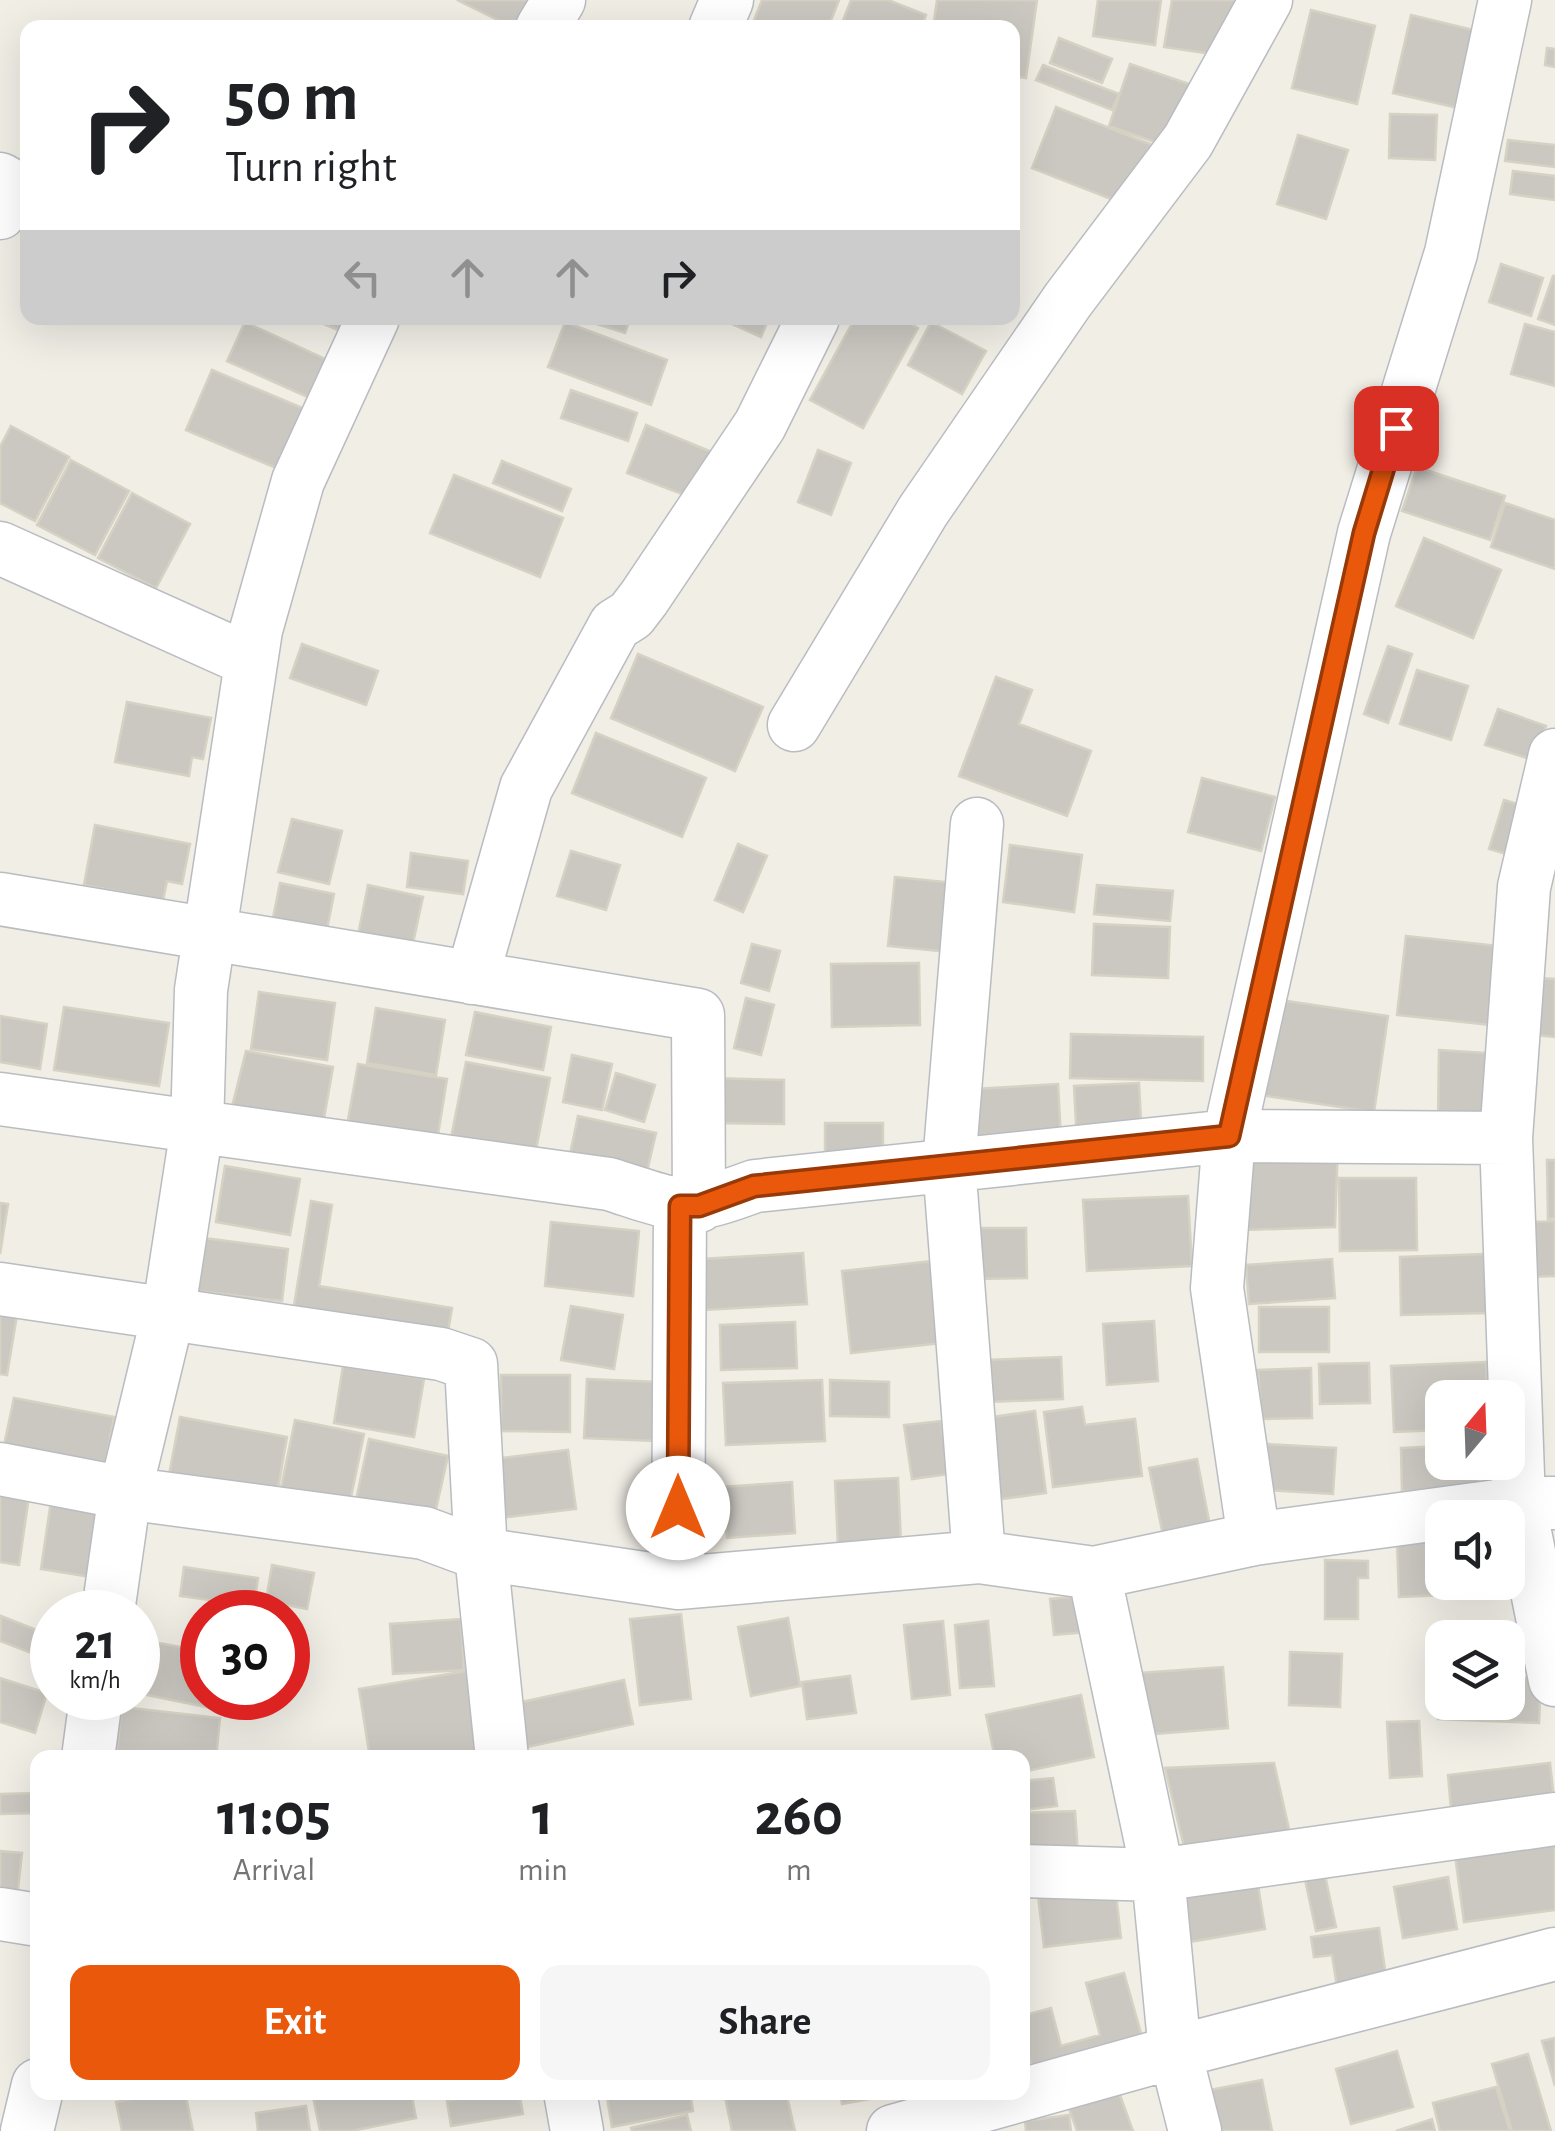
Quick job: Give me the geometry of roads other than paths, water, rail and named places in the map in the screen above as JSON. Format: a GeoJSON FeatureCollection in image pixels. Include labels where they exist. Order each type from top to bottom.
{"type":"FeatureCollection","features":[{"type":"Feature","properties":{"kind":"street"},"geometry":{"type":"LineString","coordinates":[[794,725],[922,510],[1068,300],[1188,141],[1266,0]]}},
{"type":"Feature","properties":{"kind":"street"},"geometry":{"type":"LineString","coordinates":[[1254,1539],[1218,1288],[1229,1136],[1364,533],[1450,253],[1505,0]]}},
{"type":"Feature","properties":{"kind":"street"},"geometry":{"type":"LineString","coordinates":[[0,179],[14,187],[0,213]]}},
{"type":"Feature","properties":{"kind":"street"},"geometry":{"type":"LineString","coordinates":[[111,1590],[125,1493],[168,1315],[197,1128],[201,990],[251,661],[298,482],[370,325]]}},
{"type":"Feature","properties":{"kind":"street"},"geometry":{"type":"LineString","coordinates":[[472,978],[526,788],[615,625],[631,615],[644,598],[760,425],[810,325]]}},
{"type":"Feature","properties":{"kind":"street"},"geometry":{"type":"LineString","coordinates":[[0,548],[251,661]]}},
{"type":"Feature","properties":{"kind":"street"},"geometry":{"type":"LineString","coordinates":[[1555,755],[1524,887],[1533,1046],[1506,1138],[1555,1680]]}},
{"type":"Feature","properties":{"kind":"street"},"geometry":{"type":"LineString","coordinates":[[978,824],[949,1164],[979,1557]]}},
{"type":"Feature","properties":{"kind":"street"},"geometry":{"type":"LineString","coordinates":[[0,898],[698,1016],[678,1584]]}},
{"type":"Feature","properties":{"kind":"street"},"geometry":{"type":"LineString","coordinates":[[0,1099],[609,1184],[689,1206],[754,1186],[1229,1136],[1506,1138]]}},
{"type":"Feature","properties":{"kind":"street"},"geometry":{"type":"LineString","coordinates":[[0,1288],[440,1354],[471,1364],[480,1554],[501,1750]]}},
{"type":"Feature","properties":{"kind":"street"},"geometry":{"type":"LineString","coordinates":[[0,1469],[125,1493],[424,1533],[480,1554],[678,1584],[979,1557],[1094,1573],[1254,1539],[1537,1503]]}},
{"type":"Feature","properties":{"kind":"street"},"geometry":{"type":"LineString","coordinates":[[1094,1573],[1158,1876],[1175,2052],[1196,2131]]}},
{"type":"Feature","properties":{"kind":"street"},"geometry":{"type":"LineString","coordinates":[[89,1750],[93,1720]]}},
{"type":"Feature","properties":{"kind":"street"},"geometry":{"type":"LineString","coordinates":[[1030,1870],[1158,1876],[1555,1820]]}},
{"type":"Feature","properties":{"kind":"street"},"geometry":{"type":"LineString","coordinates":[[0,1914],[30,1919]]}},
{"type":"Feature","properties":{"kind":"street"},"geometry":{"type":"LineString","coordinates":[[1030,2093],[1555,1954]]}},
{"type":"Feature","properties":{"kind":"street"},"geometry":{"type":"LineString","coordinates":[[26,2131],[34,2100]]}},
{"type":"Feature","properties":{"kind":"street"},"geometry":{"type":"LineString","coordinates":[[571,2100],[577,2131]]}},
{"type":"Feature","properties":{"kind":"street"},"geometry":{"type":"LineString","coordinates":[[894,2131],[1004,2100]]}}]}
